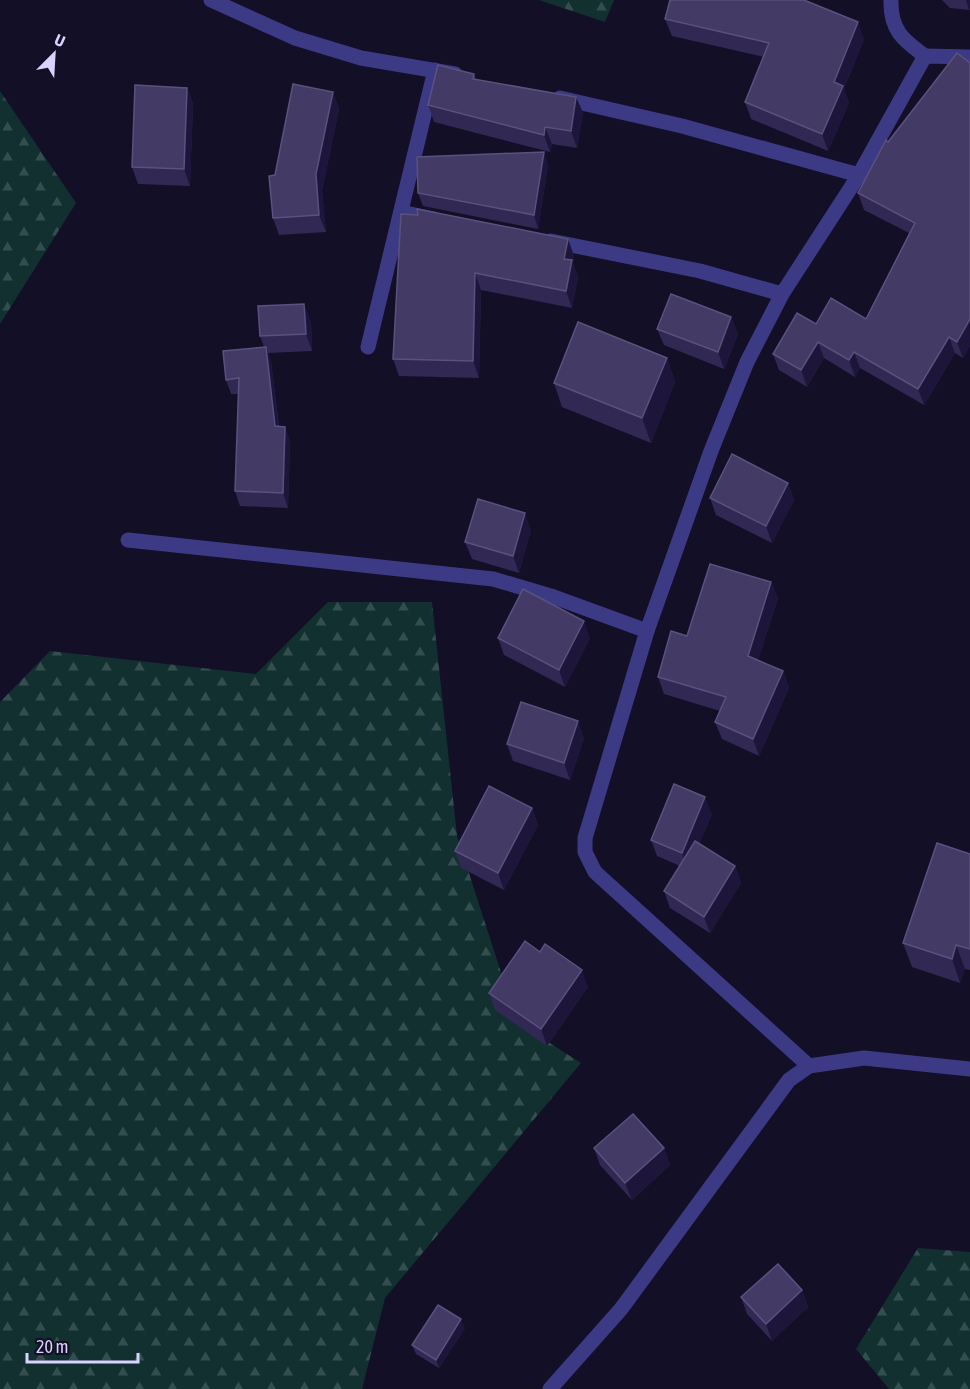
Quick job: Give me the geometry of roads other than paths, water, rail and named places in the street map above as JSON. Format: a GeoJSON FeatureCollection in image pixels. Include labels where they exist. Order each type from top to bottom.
{"type":"FeatureCollection","features":[{"type":"Feature","properties":{"kind":"street"},"geometry":{"type":"LineString","coordinates":[[211,0],[295,38],[361,58],[468,77]]}},
{"type":"Feature","properties":{"kind":"street"},"geometry":{"type":"LineString","coordinates":[[891,0],[891,15],[902,38],[925,56],[970,57]]}},
{"type":"Feature","properties":{"kind":"street"},"geometry":{"type":"LineString","coordinates":[[809,1066],[595,872],[585,852],[588,821],[647,631],[711,451],[742,373],[782,294],[859,175],[925,56]]}},
{"type":"Feature","properties":{"kind":"street"},"geometry":{"type":"LineString","coordinates":[[368,348],[435,70]]}},
{"type":"Feature","properties":{"kind":"street"},"geometry":{"type":"LineString","coordinates":[[547,95],[682,126],[859,175]]}},
{"type":"Feature","properties":{"kind":"street"},"geometry":{"type":"LineString","coordinates":[[401,212],[447,221]]}},
{"type":"Feature","properties":{"kind":"street"},"geometry":{"type":"LineString","coordinates":[[540,239],[700,271],[782,294]]}},
{"type":"Feature","properties":{"kind":"street"},"geometry":{"type":"LineString","coordinates":[[128,540],[493,579],[554,597],[647,631]]}},
{"type":"Feature","properties":{"kind":"street"},"geometry":{"type":"LineString","coordinates":[[550,1389],[621,1309],[789,1080],[809,1066],[864,1058],[970,1069]]}}]}
